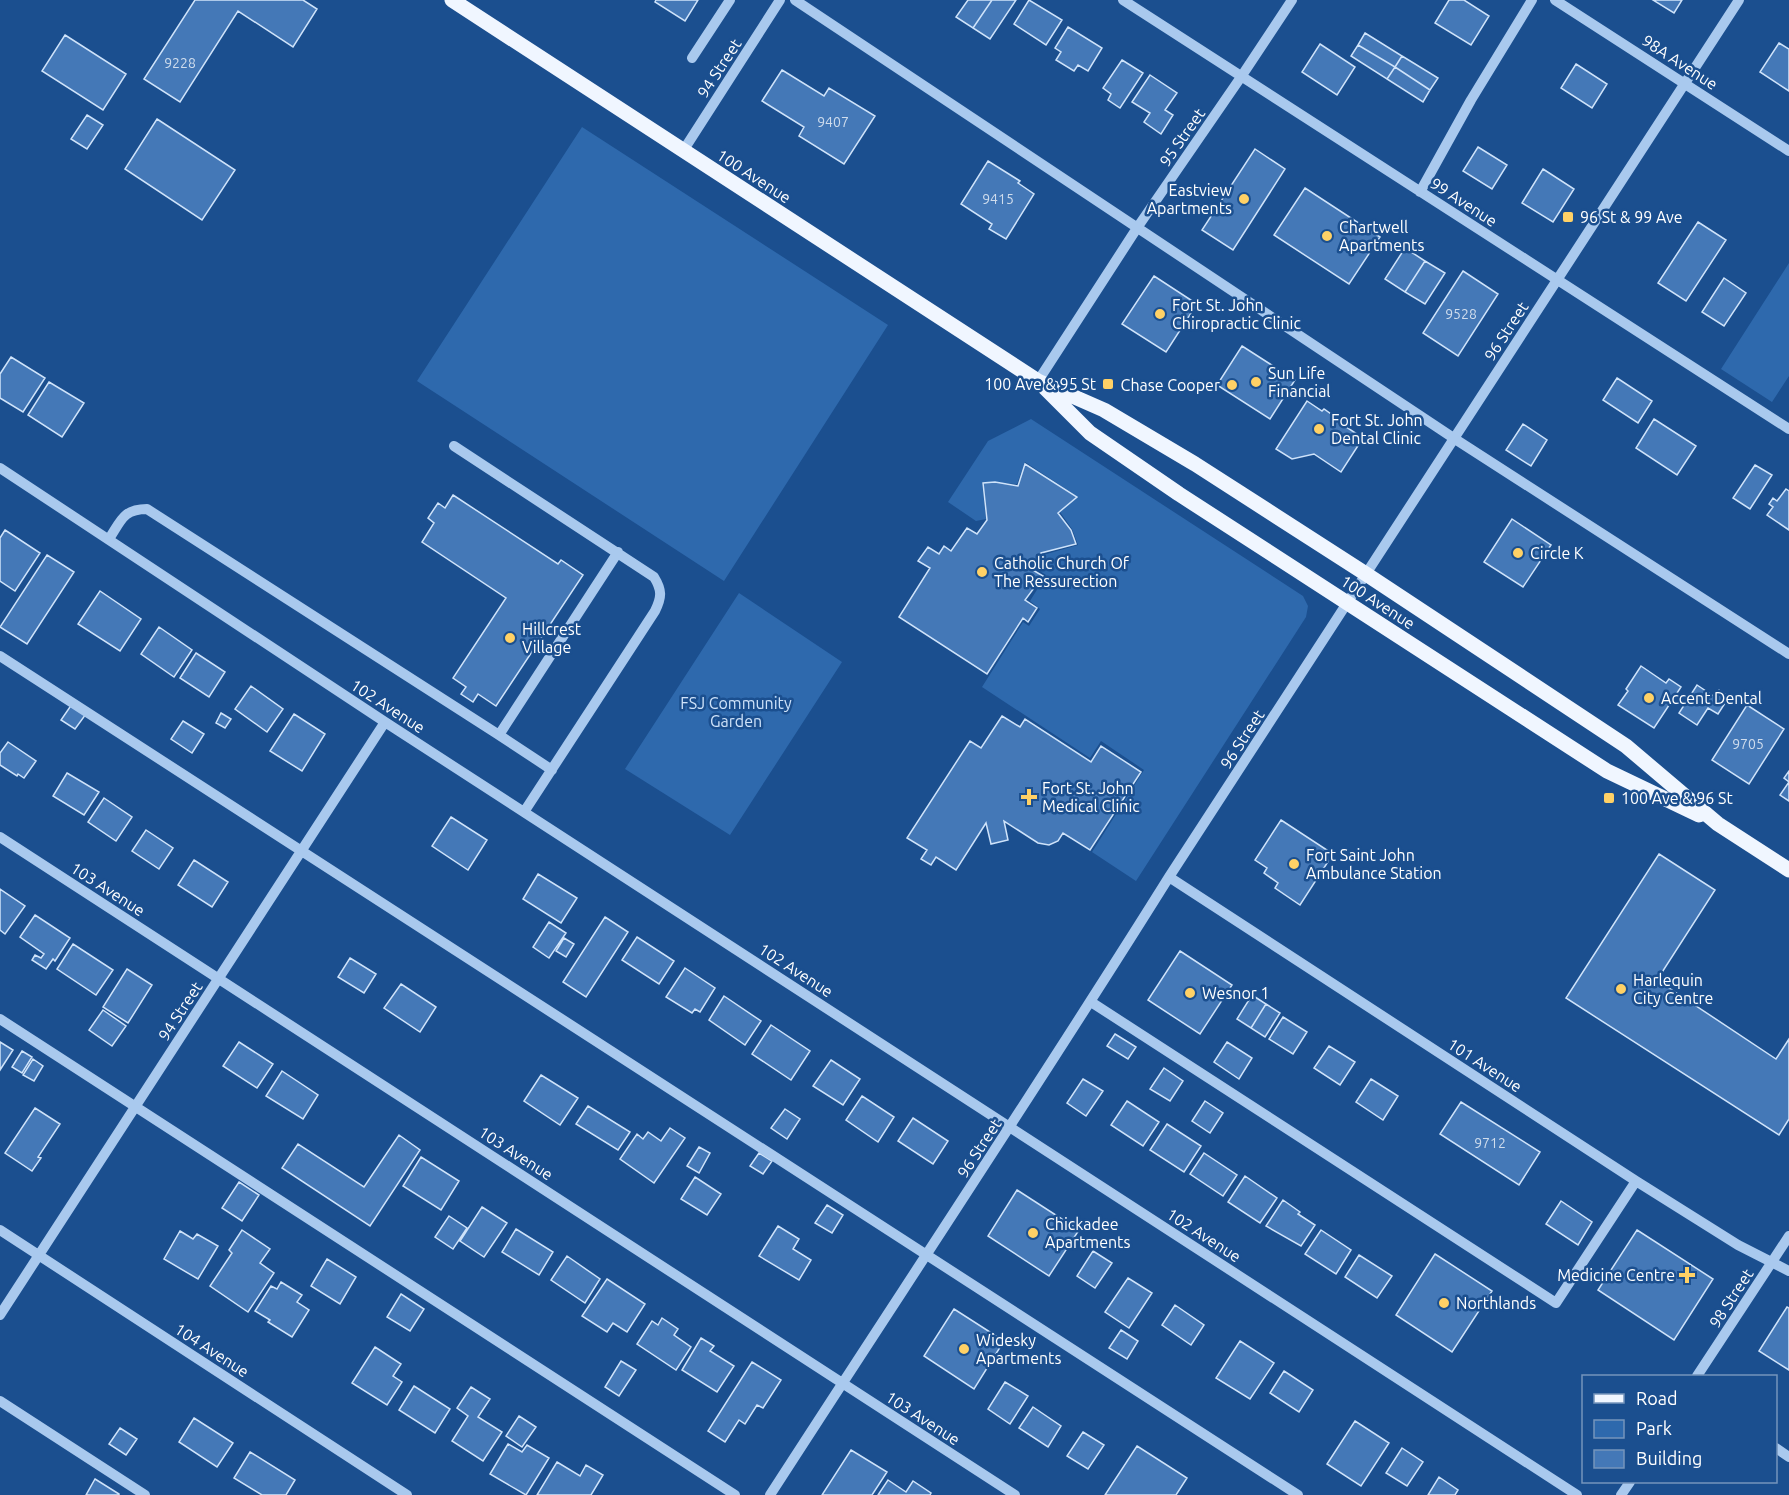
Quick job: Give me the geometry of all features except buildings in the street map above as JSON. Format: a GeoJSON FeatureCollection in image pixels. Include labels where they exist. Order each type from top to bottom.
{"type":"FeatureCollection","features":[{"type":"Feature","properties":{"kind":"main road","name":"100 Avenue"},"geometry":{"type":"LineString","coordinates":[[452,0],[1038,381],[1104,410],[1195,464],[1366,574],[1626,746],[1718,824],[1789,870]]}},
{"type":"Feature","properties":{"kind":"main road","name":"100 Avenue"},"geometry":{"type":"LineString","coordinates":[[1038,381],[1090,433],[1179,494],[1607,771],[1718,824]]}},
{"type":"Feature","properties":{"kind":"street"},"geometry":{"type":"LineString","coordinates":[[692,58],[730,0]]}},
{"type":"Feature","properties":{"kind":"street","name":"94 Street"},"geometry":{"type":"LineString","coordinates":[[683,151],[780,0]]}},
{"type":"Feature","properties":{"kind":"street"},"geometry":{"type":"LineString","coordinates":[[795,0],[1455,439],[1789,654]]}},
{"type":"Feature","properties":{"kind":"street","name":"99 Avenue"},"geometry":{"type":"LineString","coordinates":[[1123,0],[1789,429]]}},
{"type":"Feature","properties":{"kind":"street","name":"95 Street"},"geometry":{"type":"LineString","coordinates":[[1038,381],[1137,228],[1292,0]]}},
{"type":"Feature","properties":{"kind":"street"},"geometry":{"type":"LineString","coordinates":[[1420,192],[1471,100],[1532,0]]}},
{"type":"Feature","properties":{"kind":"street","name":"98A Avenue"},"geometry":{"type":"LineString","coordinates":[[1555,0],[1789,151]]}},
{"type":"Feature","properties":{"kind":"street","name":"96 Street"},"geometry":{"type":"LineString","coordinates":[[770,1495],[1739,0]]}},
{"type":"Feature","properties":{"kind":"street"},"geometry":{"type":"LineString","coordinates":[[454,446],[618,552],[654,577],[660,586],[661,600],[655,611],[524,812]]}},
{"type":"Feature","properties":{"kind":"street","name":"102 Avenue"},"geometry":{"type":"LineString","coordinates":[[0,468],[385,722],[1577,1495]]}},
{"type":"Feature","properties":{"kind":"street"},"geometry":{"type":"LineString","coordinates":[[109,539],[126,513],[134,509],[147,509],[552,770]]}},
{"type":"Feature","properties":{"kind":"street"},"geometry":{"type":"LineString","coordinates":[[499,735],[618,552]]}},
{"type":"Feature","properties":{"kind":"street"},"geometry":{"type":"LineString","coordinates":[[0,656],[1298,1495]]}},
{"type":"Feature","properties":{"kind":"street","name":"94 Street"},"geometry":{"type":"LineString","coordinates":[[0,1316],[385,722]]}},
{"type":"Feature","properties":{"kind":"street","name":"103 Avenue"},"geometry":{"type":"LineString","coordinates":[[0,837],[1015,1495]]}},
{"type":"Feature","properties":{"kind":"street","name":"101 Avenue"},"geometry":{"type":"LineString","coordinates":[[1169,877],[1636,1181],[1738,1245],[1789,1271]]}},
{"type":"Feature","properties":{"kind":"street"},"geometry":{"type":"LineString","coordinates":[[1091,1002],[1556,1303],[1636,1181]]}},
{"type":"Feature","properties":{"kind":"street"},"geometry":{"type":"LineString","coordinates":[[0,1019],[735,1495]]}},
{"type":"Feature","properties":{"kind":"street","name":"104 Avenue"},"geometry":{"type":"LineString","coordinates":[[0,1230],[407,1495]]}},
{"type":"Feature","properties":{"kind":"street","name":"98 Street"},"geometry":{"type":"LineString","coordinates":[[1698,1375],[1789,1236]]}},
{"type":"Feature","properties":{"kind":"street"},"geometry":{"type":"LineString","coordinates":[[0,1401],[145,1495]]}},
{"type":"Feature","properties":{"kind":"green space"},"geometry":{"type":"Polygon","coordinates":[[[582,127],[888,325],[724,581],[417,381],[582,127]]]}},
{"type":"Feature","properties":{"kind":"green space"},"geometry":{"type":"Polygon","coordinates":[[[1789,263],[1789,376],[1772,402],[1721,369],[1789,263]]]}},
{"type":"Feature","properties":{"kind":"green space"},"geometry":{"type":"Polygon","coordinates":[[[1031,419],[1303,596],[1308,606],[1306,617],[1136,881],[1092,852],[1144,770],[1101,741],[1090,758],[982,687],[1023,622],[1029,626],[1040,609],[1030,601],[1046,575],[1035,568],[1043,555],[1078,545],[1072,529],[1060,512],[1078,497],[1025,462],[1017,484],[982,482],[986,519],[976,521],[948,502],[988,441],[1031,419]]]}},
{"type":"Feature","properties":{"kind":"green space","name":"FSJ Community Garden"},"geometry":{"type":"Polygon","coordinates":[[[739,593],[842,662],[730,835],[625,769],[739,593]]]}},
{"type":"Feature","properties":{"kind":"place","name":"Eastview Apartments"},"geometry":{"type":"Point","coordinates":[1244,199]}},
{"type":"Feature","properties":{"kind":"place","name":"96 St & 99 Ave"},"geometry":{"type":"Point","coordinates":[1568,217]}},
{"type":"Feature","properties":{"kind":"place","name":"Chartwell Apartments"},"geometry":{"type":"Point","coordinates":[1327,236]}},
{"type":"Feature","properties":{"kind":"place","name":"Fort St. John Chiropractic Clinic"},"geometry":{"type":"Point","coordinates":[1160,314]}},
{"type":"Feature","properties":{"kind":"place","name":"Sun Life Financial"},"geometry":{"type":"Point","coordinates":[1256,382]}},
{"type":"Feature","properties":{"kind":"place","name":"100 Ave & 95 St"},"geometry":{"type":"Point","coordinates":[1108,384]}},
{"type":"Feature","properties":{"kind":"place","name":"Chase Cooper"},"geometry":{"type":"Point","coordinates":[1232,385]}},
{"type":"Feature","properties":{"kind":"place","name":"Fort St. John Dental Clinic"},"geometry":{"type":"Point","coordinates":[1319,429]}},
{"type":"Feature","properties":{"kind":"place","name":"Circle K"},"geometry":{"type":"Point","coordinates":[1518,553]}},
{"type":"Feature","properties":{"kind":"place","name":"Catholic Church Of The Ressurection"},"geometry":{"type":"Point","coordinates":[982,572]}},
{"type":"Feature","properties":{"kind":"place","name":"Hillcrest Village"},"geometry":{"type":"Point","coordinates":[510,638]}},
{"type":"Feature","properties":{"kind":"place","name":"Accent Dental"},"geometry":{"type":"Point","coordinates":[1649,698]}},
{"type":"Feature","properties":{"kind":"place","name":"Fort St. John Medical Clinic"},"geometry":{"type":"Point","coordinates":[1029,797]}},
{"type":"Feature","properties":{"kind":"place","name":"100 Ave & 96 St"},"geometry":{"type":"Point","coordinates":[1609,798]}},
{"type":"Feature","properties":{"kind":"place","name":"Fort Saint John Ambulance Station"},"geometry":{"type":"Point","coordinates":[1294,864]}},
{"type":"Feature","properties":{"kind":"place","name":"Harlequin City Centre"},"geometry":{"type":"Point","coordinates":[1621,989]}},
{"type":"Feature","properties":{"kind":"place","name":"Wesnor 1"},"geometry":{"type":"Point","coordinates":[1190,993]}},
{"type":"Feature","properties":{"kind":"place","name":"Chickadee Apartments"},"geometry":{"type":"Point","coordinates":[1033,1233]}},
{"type":"Feature","properties":{"kind":"place","name":"Medicine Centre"},"geometry":{"type":"Point","coordinates":[1687,1275]}},
{"type":"Feature","properties":{"kind":"place","name":"Northlands"},"geometry":{"type":"Point","coordinates":[1444,1303]}},
{"type":"Feature","properties":{"kind":"place","name":"Widesky Apartments"},"geometry":{"type":"Point","coordinates":[964,1349]}}]}
